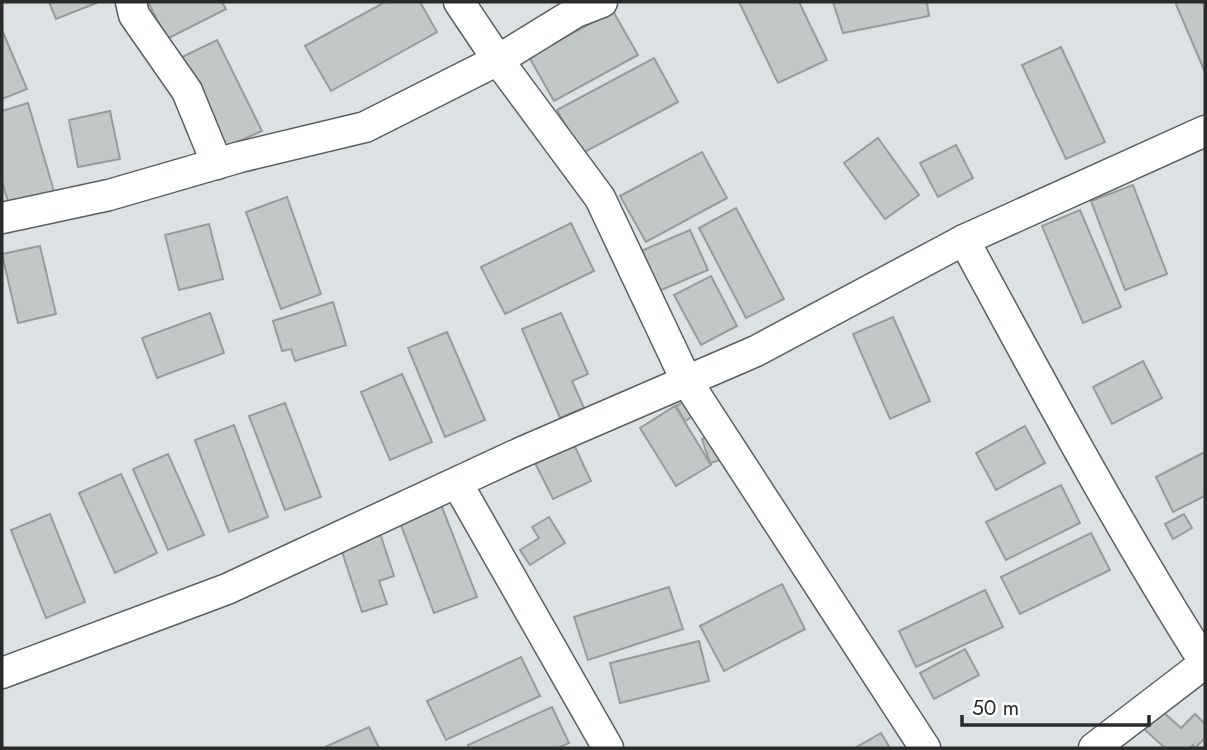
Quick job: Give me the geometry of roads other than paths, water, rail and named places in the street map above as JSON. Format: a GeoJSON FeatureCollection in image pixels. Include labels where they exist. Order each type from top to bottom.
{"type":"FeatureCollection","features":[{"type":"Feature","properties":{"kind":"street"},"geometry":{"type":"LineString","coordinates":[[131,2],[134,15],[187,91],[217,163]]}},
{"type":"Feature","properties":{"kind":"street"},"geometry":{"type":"LineString","coordinates":[[459,2],[498,60],[600,198],[686,380],[925,748]]}},
{"type":"Feature","properties":{"kind":"street"},"geometry":{"type":"LineString","coordinates":[[2,218],[109,195],[217,163],[365,127],[498,60],[576,12],[602,2]]}},
{"type":"Feature","properties":{"kind":"street"},"geometry":{"type":"LineString","coordinates":[[2,673],[227,589],[520,453],[755,351],[964,240],[1205,131]]}},
{"type":"Feature","properties":{"kind":"street"},"geometry":{"type":"LineString","coordinates":[[964,240],[1046,392],[1205,663],[1094,748]]}},
{"type":"Feature","properties":{"kind":"street"},"geometry":{"type":"LineString","coordinates":[[457,483],[608,748]]}}]}
